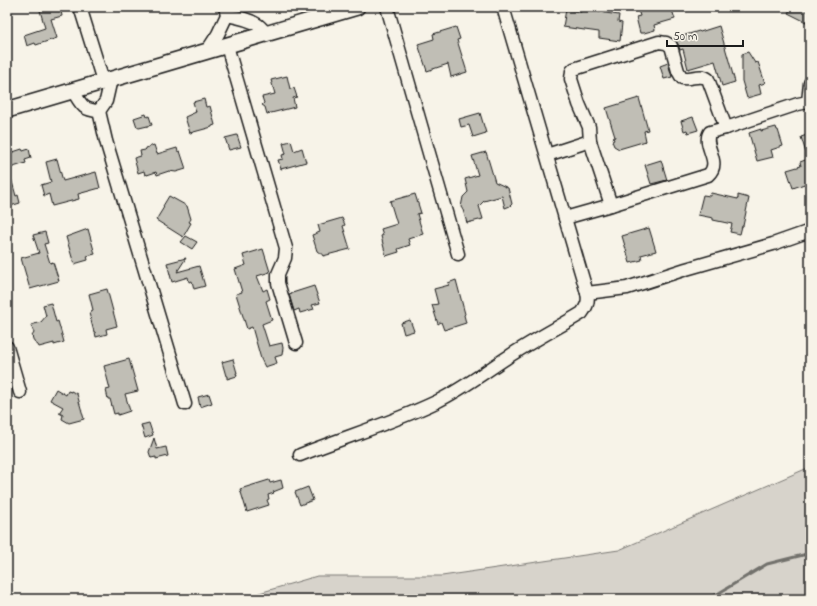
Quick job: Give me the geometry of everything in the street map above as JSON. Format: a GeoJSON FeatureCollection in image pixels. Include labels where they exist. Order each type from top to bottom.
{"type":"FeatureCollection","features":[{"type":"Feature","properties":{"kind":"street"},"geometry":{"type":"LineString","coordinates":[[80,7],[107,80],[106,101],[99,111],[106,141],[185,404]]}},
{"type":"Feature","properties":{"kind":"street"},"geometry":{"type":"LineString","coordinates":[[7,110],[358,7]]}},
{"type":"Feature","properties":{"kind":"street"},"geometry":{"type":"LineString","coordinates":[[387,7],[458,254]]}},
{"type":"Feature","properties":{"kind":"street"},"geometry":{"type":"LineString","coordinates":[[300,455],[386,424],[435,402],[456,391],[528,344],[582,312],[587,306],[587,293],[566,218],[503,7]]}},
{"type":"Feature","properties":{"kind":"street"},"geometry":{"type":"LineString","coordinates":[[207,51],[218,34],[226,11],[258,25],[267,34]]}},
{"type":"Feature","properties":{"kind":"street"},"geometry":{"type":"LineString","coordinates":[[611,205],[590,141],[589,127],[579,104],[571,79],[574,68],[659,42],[666,42],[672,46],[678,72],[682,78],[687,79],[699,76],[708,79],[726,128]]}},
{"type":"Feature","properties":{"kind":"street"},"geometry":{"type":"LineString","coordinates":[[227,46],[286,248],[285,258],[278,274],[278,283],[296,343]]}},
{"type":"Feature","properties":{"kind":"street"},"geometry":{"type":"LineString","coordinates":[[566,218],[708,176],[714,167],[708,137],[710,132],[798,104],[809,102],[810,83]]}},
{"type":"Feature","properties":{"kind":"street"},"geometry":{"type":"LineString","coordinates":[[73,91],[82,105],[86,108],[99,111]]}},
{"type":"Feature","properties":{"kind":"street"},"geometry":{"type":"LineString","coordinates":[[547,155],[590,141]]}},
{"type":"Feature","properties":{"kind":"street"},"geometry":{"type":"LineString","coordinates":[[587,293],[627,288],[773,244],[810,231]]}},
{"type":"Feature","properties":{"kind":"street"},"geometry":{"type":"LineString","coordinates":[[7,347],[20,392]]}},
{"type":"Feature","properties":{"kind":"shaded area"},"geometry":{"type":"Polygon","coordinates":[[[810,467],[810,599],[239,599],[317,576],[442,576],[619,550],[810,467]]]}},
{"type":"Feature","properties":{"kind":"building"},"geometry":{"type":"Polygon","coordinates":[[[39,7],[60,7],[62,16],[51,19],[57,38],[36,45],[35,43],[27,46],[24,35],[45,28],[39,7]]]}},
{"type":"Feature","properties":{"kind":"building"},"geometry":{"type":"Polygon","coordinates":[[[582,7],[599,9],[599,12],[619,15],[618,22],[622,23],[620,41],[599,38],[599,32],[563,27],[566,9],[581,12],[582,7]]]}},
{"type":"Feature","properties":{"kind":"building"},"geometry":{"type":"Polygon","coordinates":[[[637,7],[668,7],[672,10],[675,19],[654,25],[655,30],[640,33],[636,17],[640,16],[637,7]]]}},
{"type":"Feature","properties":{"kind":"building"},"geometry":{"type":"Polygon","coordinates":[[[792,7],[810,7],[810,24],[788,13],[792,7]]]}},
{"type":"Feature","properties":{"kind":"building"},"geometry":{"type":"Polygon","coordinates":[[[719,26],[735,82],[722,86],[715,61],[688,69],[683,49],[680,50],[675,40],[679,37],[719,26]]]}},
{"type":"Feature","properties":{"kind":"building"},"geometry":{"type":"Polygon","coordinates":[[[456,27],[460,39],[457,40],[467,72],[451,77],[448,64],[427,71],[418,44],[434,39],[433,34],[456,27]]]}},
{"type":"Feature","properties":{"kind":"building"},"geometry":{"type":"Polygon","coordinates":[[[748,52],[755,63],[758,62],[765,83],[759,85],[761,94],[747,98],[742,81],[742,54],[748,52]]]}},
{"type":"Feature","properties":{"kind":"building"},"geometry":{"type":"Polygon","coordinates":[[[668,63],[672,77],[664,79],[660,66],[668,63]]]}},
{"type":"Feature","properties":{"kind":"building"},"geometry":{"type":"Polygon","coordinates":[[[287,76],[290,89],[294,88],[297,97],[293,98],[295,107],[267,114],[265,107],[262,105],[264,103],[262,97],[275,94],[271,80],[287,76]]]}},
{"type":"Feature","properties":{"kind":"building"},"geometry":{"type":"Polygon","coordinates":[[[639,98],[648,130],[644,131],[646,141],[619,149],[614,146],[612,141],[615,137],[606,108],[639,98]]]}},
{"type":"Feature","properties":{"kind":"building"},"geometry":{"type":"Polygon","coordinates":[[[204,99],[206,107],[210,106],[215,125],[190,133],[185,117],[196,112],[193,102],[204,99]]]}},
{"type":"Feature","properties":{"kind":"building"},"geometry":{"type":"Polygon","coordinates":[[[480,113],[486,133],[473,137],[469,125],[461,127],[459,119],[480,113]]]}},
{"type":"Feature","properties":{"kind":"building"},"geometry":{"type":"Polygon","coordinates":[[[146,114],[147,117],[149,116],[152,125],[139,128],[137,127],[134,118],[146,114]]]}},
{"type":"Feature","properties":{"kind":"building"},"geometry":{"type":"Polygon","coordinates":[[[693,117],[698,130],[688,133],[687,130],[684,131],[681,121],[693,117]]]}},
{"type":"Feature","properties":{"kind":"building"},"geometry":{"type":"Polygon","coordinates":[[[776,127],[783,146],[771,150],[773,157],[757,161],[749,133],[761,129],[761,131],[776,127]]]}},
{"type":"Feature","properties":{"kind":"building"},"geometry":{"type":"Polygon","coordinates":[[[810,134],[810,159],[808,159],[801,137],[810,134]]]}},
{"type":"Feature","properties":{"kind":"building"},"geometry":{"type":"Polygon","coordinates":[[[237,135],[241,147],[229,150],[225,138],[237,135]]]}},
{"type":"Feature","properties":{"kind":"building"},"geometry":{"type":"Polygon","coordinates":[[[291,141],[294,151],[302,148],[306,162],[281,169],[278,160],[283,159],[282,155],[286,154],[283,143],[291,141]]]}},
{"type":"Feature","properties":{"kind":"building"},"geometry":{"type":"Polygon","coordinates":[[[154,145],[157,154],[177,148],[178,152],[180,151],[186,169],[176,172],[169,171],[157,175],[156,172],[147,175],[145,175],[144,171],[138,173],[134,158],[141,156],[140,151],[154,145]]]}},
{"type":"Feature","properties":{"kind":"building"},"geometry":{"type":"Polygon","coordinates":[[[22,149],[23,151],[29,149],[31,158],[25,160],[26,163],[10,168],[7,154],[22,149]]]}},
{"type":"Feature","properties":{"kind":"building"},"geometry":{"type":"Polygon","coordinates":[[[486,152],[495,182],[508,188],[512,204],[505,208],[502,196],[484,201],[479,206],[483,219],[467,223],[461,207],[463,197],[468,192],[465,179],[478,175],[472,156],[486,152]]]}},
{"type":"Feature","properties":{"kind":"building"},"geometry":{"type":"Polygon","coordinates":[[[57,159],[63,181],[96,172],[100,188],[78,194],[79,199],[52,206],[49,194],[44,196],[41,185],[51,182],[46,162],[57,159]]]}},
{"type":"Feature","properties":{"kind":"building"},"geometry":{"type":"Polygon","coordinates":[[[808,159],[810,165],[810,182],[793,188],[787,170],[801,166],[800,162],[808,159]]]}},
{"type":"Feature","properties":{"kind":"building"},"geometry":{"type":"Polygon","coordinates":[[[661,160],[667,180],[651,184],[645,165],[661,160]]]}},
{"type":"Feature","properties":{"kind":"building"},"geometry":{"type":"Polygon","coordinates":[[[9,171],[16,196],[18,195],[20,203],[7,207],[7,172],[9,171]]]}},
{"type":"Feature","properties":{"kind":"building"},"geometry":{"type":"Polygon","coordinates":[[[711,193],[738,199],[738,195],[749,198],[740,234],[730,232],[732,224],[698,215],[703,195],[710,196],[711,193]]]}},
{"type":"Feature","properties":{"kind":"building"},"geometry":{"type":"Polygon","coordinates":[[[415,194],[421,213],[417,214],[423,234],[408,239],[410,245],[398,249],[399,252],[386,256],[381,236],[383,235],[381,229],[397,224],[390,201],[415,194]]]}},
{"type":"Feature","properties":{"kind":"building"},"geometry":{"type":"Polygon","coordinates":[[[169,196],[187,206],[191,219],[189,222],[191,223],[183,237],[156,220],[169,196]]]}},
{"type":"Feature","properties":{"kind":"building"},"geometry":{"type":"Polygon","coordinates":[[[342,218],[350,249],[323,256],[323,254],[317,251],[312,235],[320,232],[318,225],[342,218]]]}},
{"type":"Feature","properties":{"kind":"building"},"geometry":{"type":"Polygon","coordinates":[[[649,228],[656,251],[641,255],[642,260],[630,263],[622,236],[649,228]]]}},
{"type":"Feature","properties":{"kind":"building"},"geometry":{"type":"Polygon","coordinates":[[[88,229],[95,254],[87,256],[88,260],[74,264],[66,237],[88,229]]]}},
{"type":"Feature","properties":{"kind":"building"},"geometry":{"type":"Polygon","coordinates":[[[45,232],[48,243],[44,244],[50,263],[53,262],[59,281],[30,289],[21,258],[39,253],[33,235],[45,232]]]}},
{"type":"Feature","properties":{"kind":"building"},"geometry":{"type":"Polygon","coordinates":[[[186,236],[197,242],[192,249],[181,242],[186,236]]]}},
{"type":"Feature","properties":{"kind":"building"},"geometry":{"type":"Polygon","coordinates":[[[263,249],[270,272],[257,276],[263,291],[267,289],[270,299],[266,301],[272,320],[262,324],[269,346],[282,343],[283,348],[282,355],[275,357],[277,363],[265,367],[261,359],[252,327],[247,329],[236,294],[242,292],[235,269],[246,265],[243,255],[263,249]]]}},
{"type":"Feature","properties":{"kind":"building"},"geometry":{"type":"Polygon","coordinates":[[[186,258],[177,272],[199,266],[205,286],[194,289],[192,281],[189,282],[188,277],[172,282],[167,263],[186,258]]]}},
{"type":"Feature","properties":{"kind":"building"},"geometry":{"type":"Polygon","coordinates":[[[456,280],[466,323],[444,330],[441,322],[438,324],[432,305],[438,304],[434,289],[449,285],[448,283],[456,280]]]}},
{"type":"Feature","properties":{"kind":"building"},"geometry":{"type":"Polygon","coordinates":[[[314,286],[320,303],[312,305],[314,309],[300,313],[299,309],[294,311],[289,294],[314,286]]]}},
{"type":"Feature","properties":{"kind":"building"},"geometry":{"type":"Polygon","coordinates":[[[107,289],[117,326],[106,329],[107,334],[96,337],[89,313],[93,310],[89,294],[107,289]]]}},
{"type":"Feature","properties":{"kind":"building"},"geometry":{"type":"Polygon","coordinates":[[[51,303],[56,322],[58,321],[64,342],[39,347],[34,342],[32,336],[34,333],[31,325],[41,322],[46,316],[43,305],[51,303]]]}},
{"type":"Feature","properties":{"kind":"building"},"geometry":{"type":"Polygon","coordinates":[[[410,320],[414,331],[404,334],[401,323],[410,320]]]}},
{"type":"Feature","properties":{"kind":"building"},"geometry":{"type":"Polygon","coordinates":[[[129,359],[138,391],[125,394],[130,411],[118,415],[118,413],[114,414],[110,399],[108,399],[106,390],[110,389],[104,366],[129,359]]]}},
{"type":"Feature","properties":{"kind":"building"},"geometry":{"type":"Polygon","coordinates":[[[233,359],[237,376],[227,379],[222,362],[233,359]]]}},
{"type":"Feature","properties":{"kind":"building"},"geometry":{"type":"Polygon","coordinates":[[[56,389],[66,395],[68,391],[77,394],[84,419],[69,423],[62,419],[63,415],[59,413],[63,407],[50,400],[56,389]]]}},
{"type":"Feature","properties":{"kind":"building"},"geometry":{"type":"Polygon","coordinates":[[[209,394],[212,403],[200,407],[198,397],[209,394]]]}},
{"type":"Feature","properties":{"kind":"building"},"geometry":{"type":"Polygon","coordinates":[[[149,423],[153,435],[145,438],[141,425],[149,423]]]}},
{"type":"Feature","properties":{"kind":"building"},"geometry":{"type":"Polygon","coordinates":[[[154,438],[157,449],[166,447],[168,456],[156,459],[156,457],[151,458],[149,452],[154,438]]]}},
{"type":"Feature","properties":{"kind":"building"},"geometry":{"type":"Polygon","coordinates":[[[269,480],[270,483],[281,480],[283,488],[268,495],[269,499],[267,500],[269,505],[247,512],[240,489],[269,480]]]}},
{"type":"Feature","properties":{"kind":"building"},"geometry":{"type":"Polygon","coordinates":[[[308,487],[313,500],[300,505],[295,492],[308,487]]]}},
{"type":"Feature","properties":{"kind":"waterway"},"geometry":{"type":"LineString","coordinates":[[709,599],[767,564],[807,554],[810,548]]}}]}
